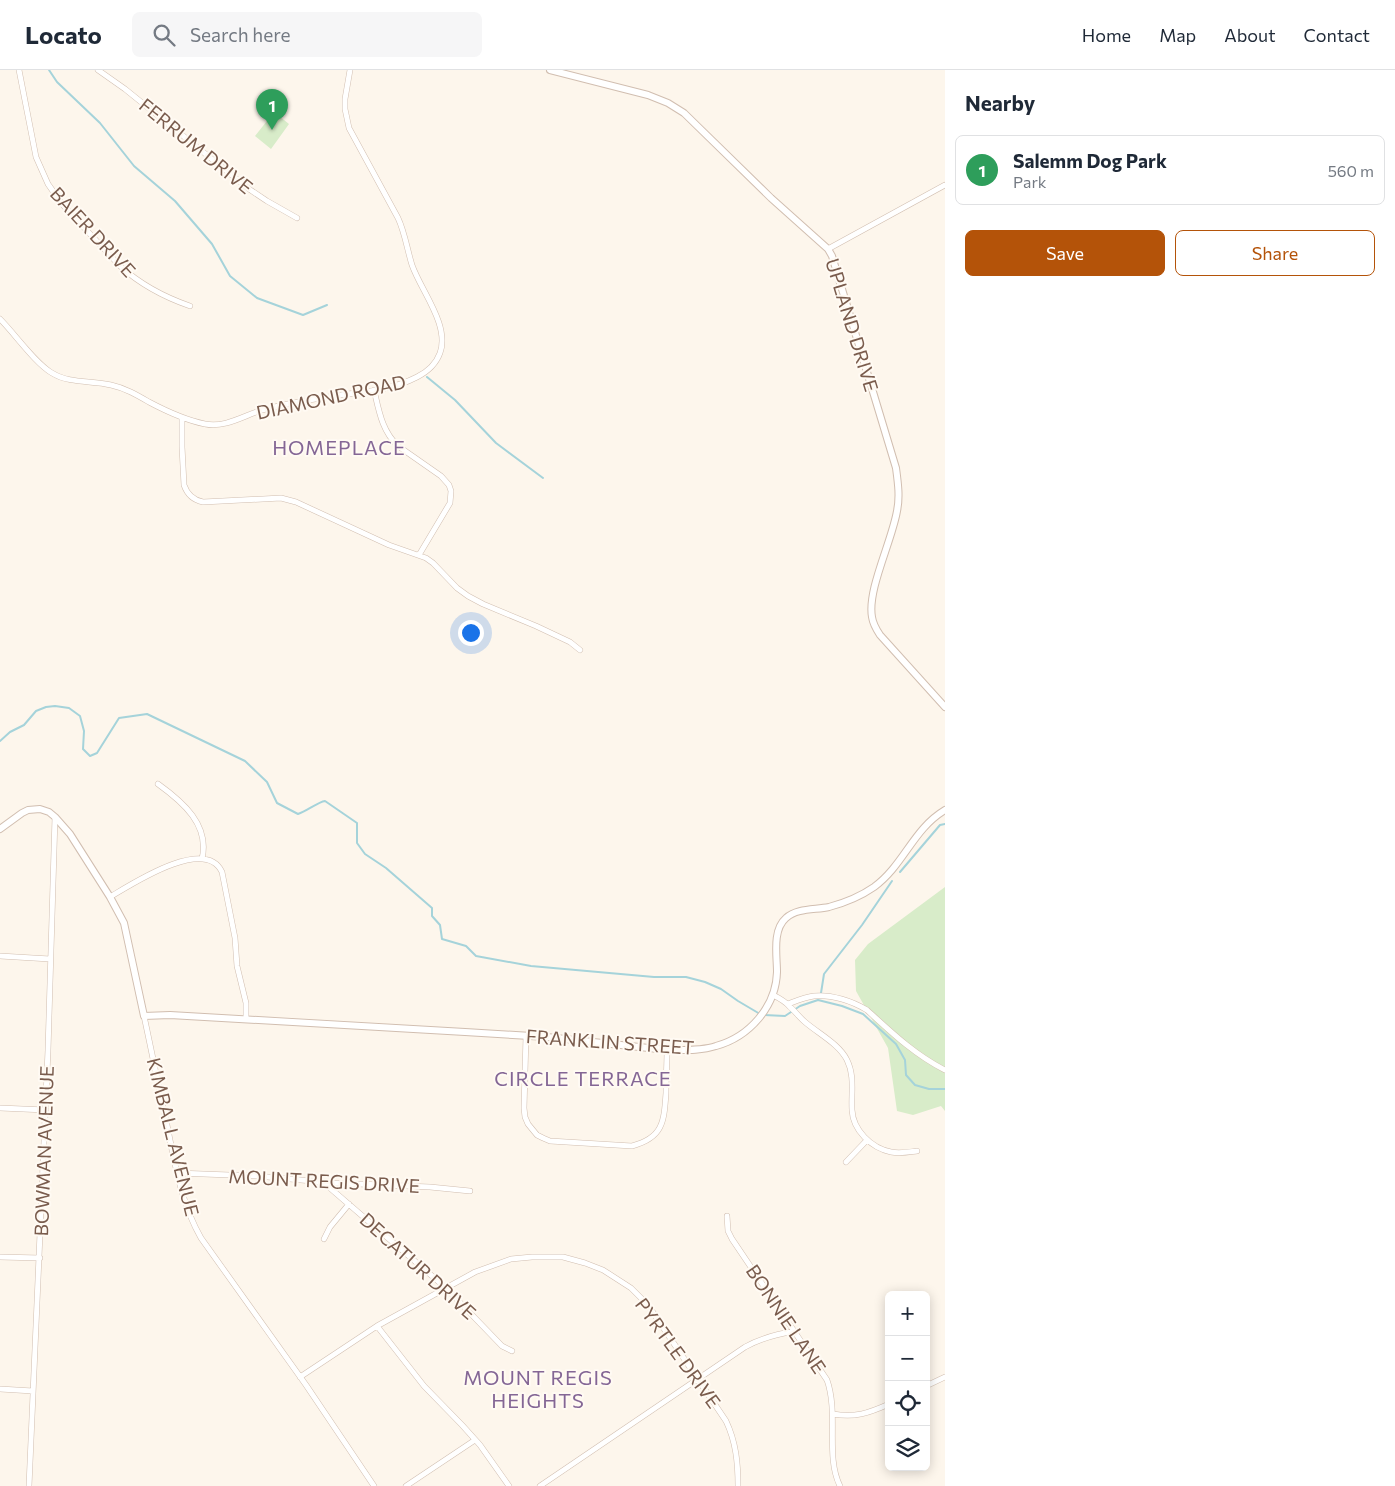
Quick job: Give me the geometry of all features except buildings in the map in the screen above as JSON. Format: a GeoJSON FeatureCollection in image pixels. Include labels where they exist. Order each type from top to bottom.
{"type":"FeatureCollection","features":[{"type":"Feature","properties":{"kind":"street","name":"BAIER DRIVE"},"geometry":{"type":"LineString","coordinates":[[19,70],[36,157],[54,194],[131,276],[142,284],[190,306]]}},
{"type":"Feature","properties":{"kind":"street","name":"FERRUM DRIVE"},"geometry":{"type":"LineString","coordinates":[[98,70],[125,89],[249,189],[297,218]]}},
{"type":"Feature","properties":{"kind":"street","name":"DIAMOND ROAD"},"geometry":{"type":"LineString","coordinates":[[0,319],[41,364],[54,374],[68,379],[110,384],[122,388],[166,410],[203,424],[219,425],[264,410],[374,390],[408,381],[425,372],[440,354],[442,338],[436,316],[411,262],[400,223],[349,128],[345,99],[350,70]]}},
{"type":"Feature","properties":{"kind":"street","name":"UPLAND DRIVE"},"geometry":{"type":"LineString","coordinates":[[550,70],[648,95],[675,106],[790,216],[828,249],[835,262],[896,468],[898,484],[899,497],[894,524],[873,594],[871,608],[874,624],[880,635],[945,707]]}},
{"type":"Feature","properties":{"kind":"street"},"geometry":{"type":"LineString","coordinates":[[828,249],[945,185]]}},
{"type":"Feature","properties":{"kind":"street"},"geometry":{"type":"LineString","coordinates":[[374,390],[383,426],[392,441],[446,480],[451,491],[450,503],[419,555]]}},
{"type":"Feature","properties":{"kind":"street"},"geometry":{"type":"LineString","coordinates":[[182,417],[184,485],[193,498],[203,502],[262,498],[290,500],[389,545],[419,555],[433,564],[446,578],[468,596],[482,604],[570,642],[580,650]]}},
{"type":"Feature","properties":{"kind":"street"},"geometry":{"type":"LineString","coordinates":[[158,784],[181,803],[197,822],[204,843],[202,859]]}},
{"type":"Feature","properties":{"kind":"street"},"geometry":{"type":"LineString","coordinates":[[0,829],[28,810],[43,810],[55,817]]}},
{"type":"Feature","properties":{"kind":"street","name":"FRANKLIN STREET"},"geometry":{"type":"LineString","coordinates":[[144,1016],[526,1036],[667,1050],[718,1046],[736,1038],[756,1022],[773,995],[776,974],[777,934],[781,923],[796,912],[831,906],[874,887],[891,873],[921,830],[945,810]]}},
{"type":"Feature","properties":{"kind":"street","name":"KIMBALL AVENUE"},"geometry":{"type":"LineString","coordinates":[[55,817],[70,834],[110,897],[119,912],[126,931],[178,1173],[189,1214],[201,1238],[300,1377],[374,1486]]}},
{"type":"Feature","properties":{"kind":"street","name":"BOWMAN AVENUE"},"geometry":{"type":"LineString","coordinates":[[29,1486],[46,1110],[55,817]]}},
{"type":"Feature","properties":{"kind":"street"},"geometry":{"type":"LineString","coordinates":[[110,897],[157,870],[182,862],[202,859],[214,862],[222,872],[235,938],[237,966],[246,1003],[246,1020]]}},
{"type":"Feature","properties":{"kind":"street"},"geometry":{"type":"LineString","coordinates":[[0,956],[50,960]]}},
{"type":"Feature","properties":{"kind":"street"},"geometry":{"type":"LineString","coordinates":[[773,995],[789,1006],[842,1051],[852,1072],[852,1111],[859,1132],[867,1140],[891,1152],[917,1151]]}},
{"type":"Feature","properties":{"kind":"street"},"geometry":{"type":"LineString","coordinates":[[789,1006],[803,998],[822,996],[833,997],[859,1006],[867,1010],[906,1046],[932,1064],[945,1070]]}},
{"type":"Feature","properties":{"kind":"street"},"geometry":{"type":"LineString","coordinates":[[526,1036],[525,1117],[532,1130],[550,1141],[632,1146],[654,1136],[660,1129],[665,1116],[667,1050]]}},
{"type":"Feature","properties":{"kind":"street"},"geometry":{"type":"LineString","coordinates":[[0,1108],[46,1110]]}},
{"type":"Feature","properties":{"kind":"street"},"geometry":{"type":"LineString","coordinates":[[846,1162],[867,1140]]}},
{"type":"Feature","properties":{"kind":"street","name":"MOUNT REGIS DRIVE"},"geometry":{"type":"LineString","coordinates":[[178,1173],[257,1176],[470,1191]]}},
{"type":"Feature","properties":{"kind":"street","name":"DECATUR DRIVE"},"geometry":{"type":"LineString","coordinates":[[323,1182],[446,1288],[502,1346],[512,1351]]}},
{"type":"Feature","properties":{"kind":"street"},"geometry":{"type":"LineString","coordinates":[[324,1239],[330,1227],[349,1204]]}},
{"type":"Feature","properties":{"kind":"street","name":"BONNIE LANE"},"geometry":{"type":"LineString","coordinates":[[727,1216],[728,1231],[732,1239],[827,1380],[832,1399],[834,1468],[840,1486]]}},
{"type":"Feature","properties":{"kind":"street","name":"PYRTLE DRIVE"},"geometry":{"type":"LineString","coordinates":[[300,1377],[377,1326],[475,1272],[511,1259],[549,1256],[563,1257],[603,1270],[615,1277],[641,1298],[650,1308],[721,1413],[731,1432],[737,1455],[738,1486]]}},
{"type":"Feature","properties":{"kind":"street"},"geometry":{"type":"LineString","coordinates":[[0,1257],[40,1258]]}},
{"type":"Feature","properties":{"kind":"street"},"geometry":{"type":"LineString","coordinates":[[377,1326],[424,1386],[475,1440],[508,1486]]}},
{"type":"Feature","properties":{"kind":"street"},"geometry":{"type":"LineString","coordinates":[[540,1486],[753,1342],[795,1331]]}},
{"type":"Feature","properties":{"kind":"street"},"geometry":{"type":"LineString","coordinates":[[930,1384],[945,1377]]}},
{"type":"Feature","properties":{"kind":"street"},"geometry":{"type":"LineString","coordinates":[[0,1389],[33,1391]]}},
{"type":"Feature","properties":{"kind":"street"},"geometry":{"type":"LineString","coordinates":[[833,1414],[848,1416],[868,1414],[885,1406]]}},
{"type":"Feature","properties":{"kind":"street"},"geometry":{"type":"LineString","coordinates":[[406,1486],[475,1440]]}},
{"type":"Feature","properties":{"kind":"green space"},"geometry":{"type":"Polygon","coordinates":[[[274,112],[289,124],[271,149],[255,136],[274,112]]]}},
{"type":"Feature","properties":{"kind":"green space"},"geometry":{"type":"Polygon","coordinates":[[[945,887],[945,1111],[941,1106],[913,1115],[897,1111],[888,1048],[856,991],[855,960],[868,944],[945,887]]]}},
{"type":"Feature","properties":{"kind":"waterway"},"geometry":{"type":"LineString","coordinates":[[49,70],[57,82],[100,123],[134,166],[175,201],[212,244],[230,276],[257,298],[303,315],[327,305]]}},
{"type":"Feature","properties":{"kind":"waterway"},"geometry":{"type":"LineString","coordinates":[[427,377],[455,400],[496,443],[543,478]]}},
{"type":"Feature","properties":{"kind":"waterway"},"geometry":{"type":"LineString","coordinates":[[0,741],[10,732],[24,725],[36,711],[55,706],[69,708],[80,716],[84,731],[83,749],[90,756],[97,753],[119,718],[147,714],[245,761],[267,782],[277,803],[298,814],[325,801],[357,823],[357,843],[365,854],[386,868],[432,908],[432,916],[440,925],[442,939],[466,946],[476,956],[531,966],[654,977],[686,977],[721,989],[760,1014]]}},
{"type":"Feature","properties":{"kind":"waterway"},"geometry":{"type":"LineString","coordinates":[[900,872],[940,825],[945,824]]}},
{"type":"Feature","properties":{"kind":"waterway"},"geometry":{"type":"LineString","coordinates":[[821,993],[824,974],[862,925],[892,881]]}},
{"type":"Feature","properties":{"kind":"waterway"},"geometry":{"type":"LineString","coordinates":[[764,1015],[785,1016],[800,1006],[818,1000],[863,1014],[896,1044],[905,1060],[906,1075],[915,1085],[929,1089],[945,1089]]}},
{"type":"Feature","properties":{"kind":"place","name":"Salemm Dog Park"},"geometry":{"type":"Point","coordinates":[272,130]}},
{"type":"Feature","properties":{"kind":"district","name":"HOMEPLACE"},"geometry":{"type":"Point","coordinates":[339,448]}},
{"type":"Feature","properties":{"kind":"district","name":"CIRCLE TERRACE"},"geometry":{"type":"Point","coordinates":[583,1079]}},
{"type":"Feature","properties":{"kind":"district","name":"MOUNT REGIS HEIGHTS"},"geometry":{"type":"Point","coordinates":[538,1390]}}]}
